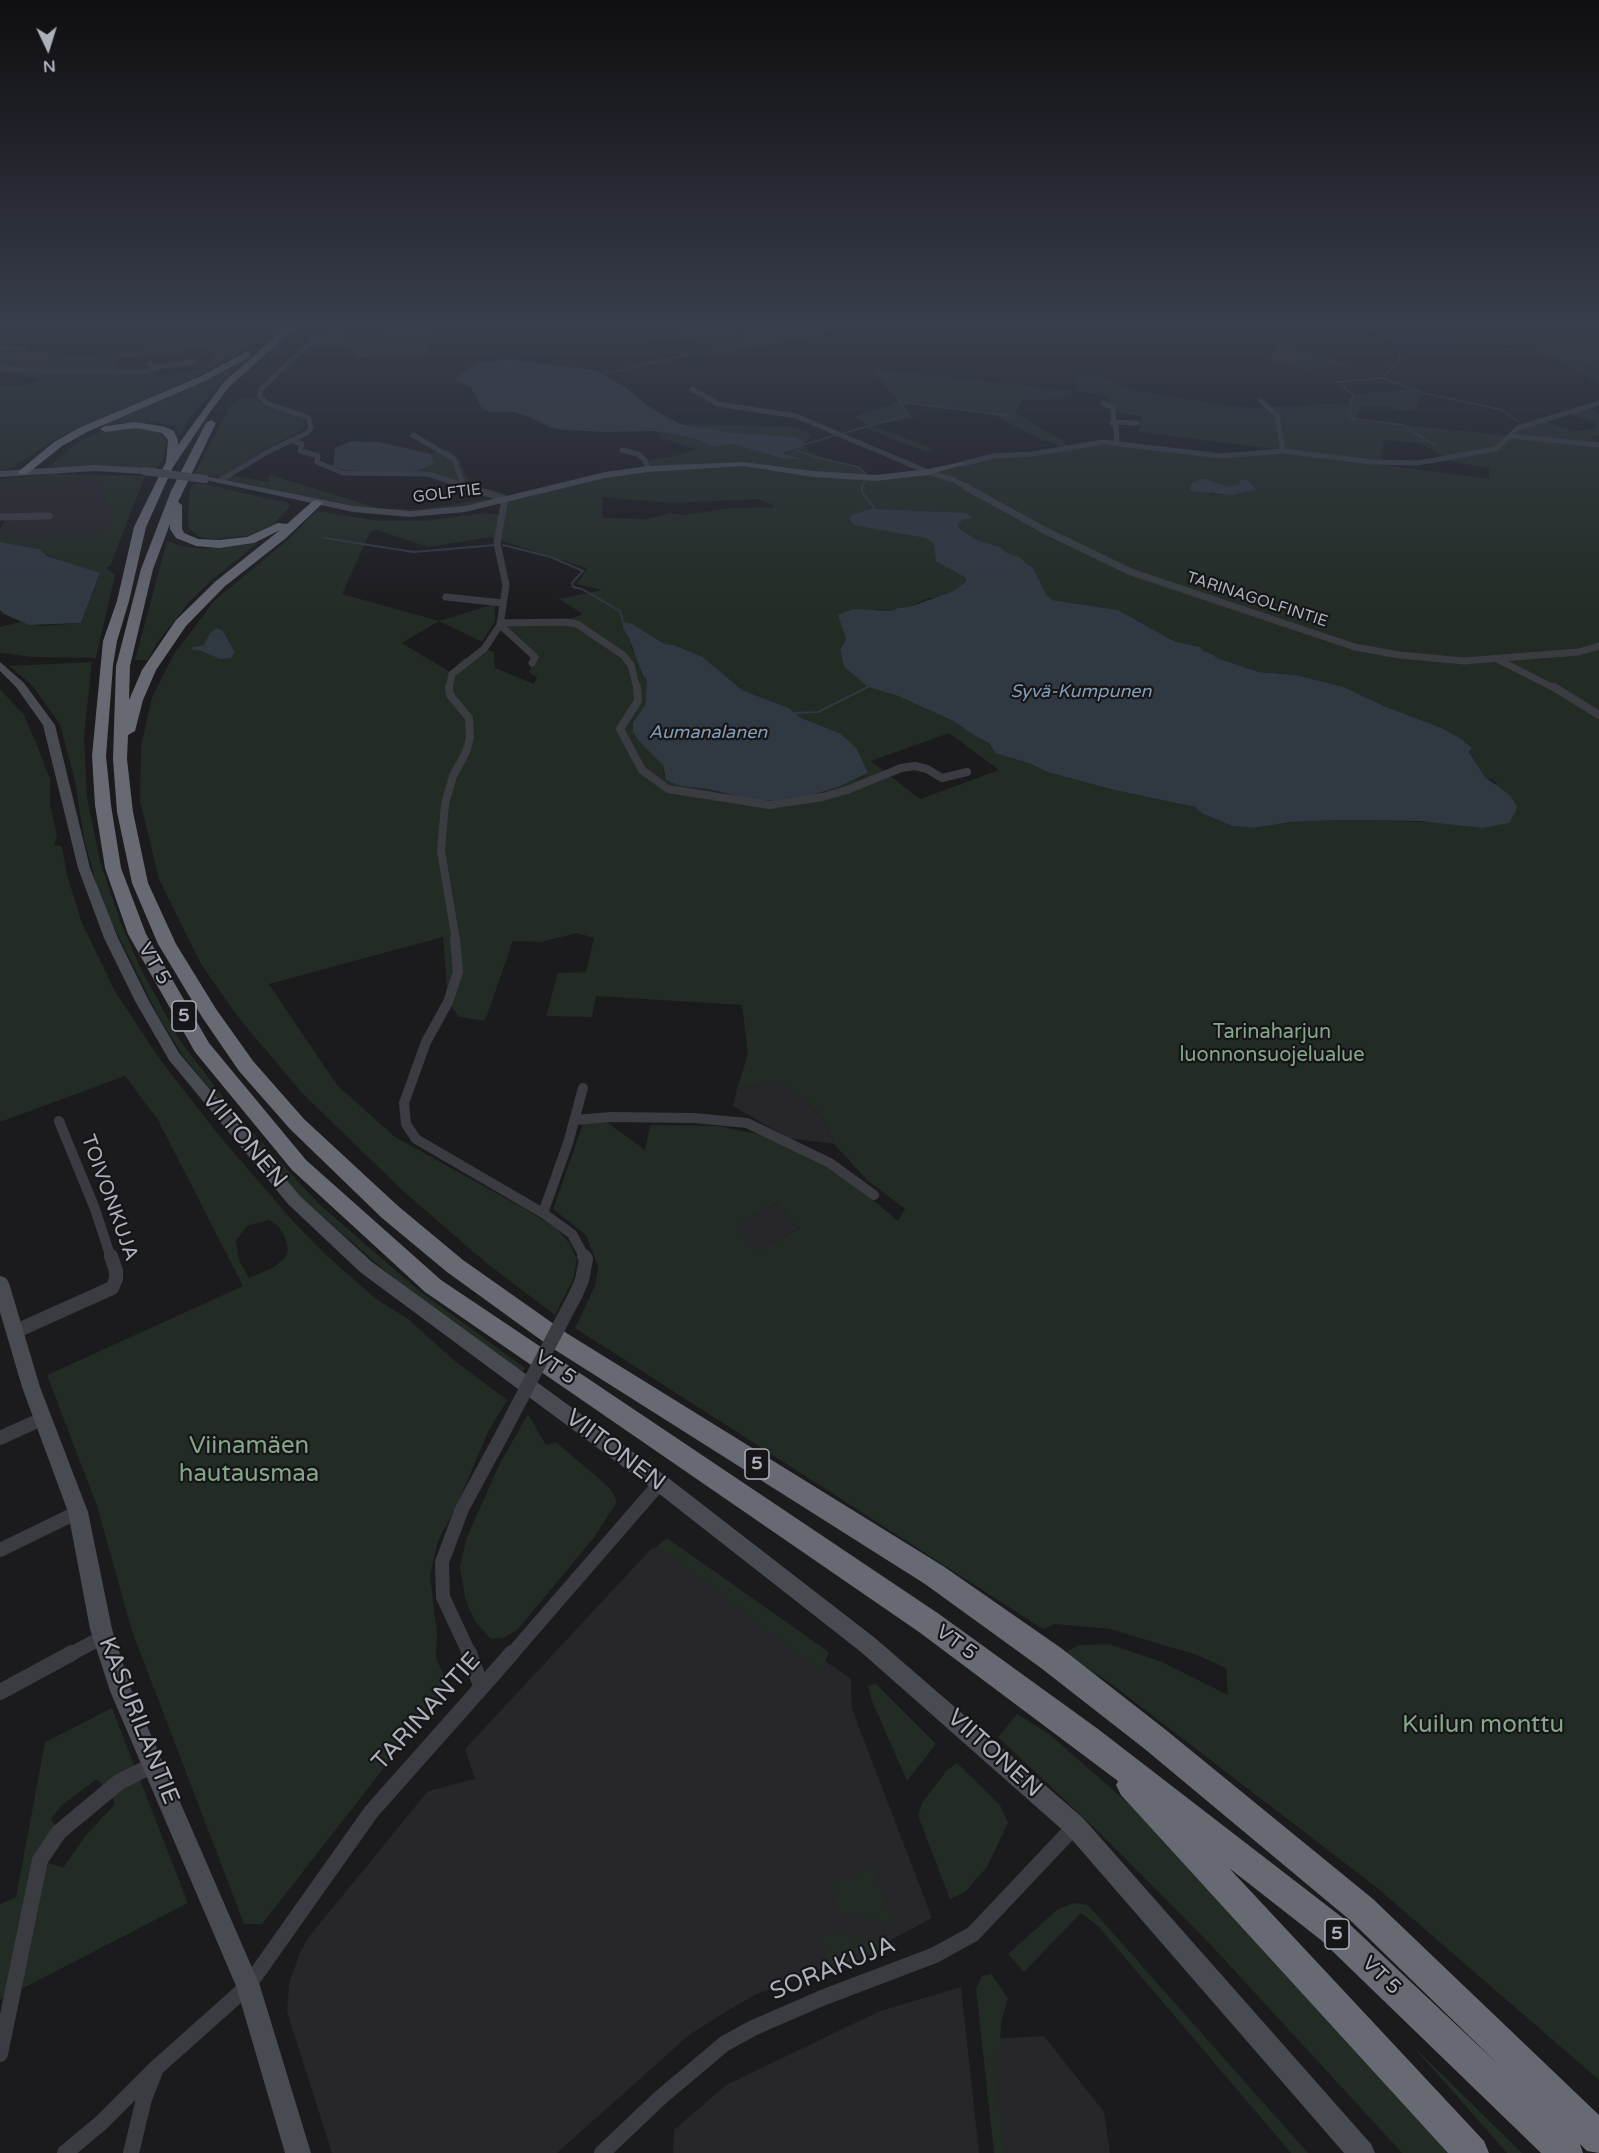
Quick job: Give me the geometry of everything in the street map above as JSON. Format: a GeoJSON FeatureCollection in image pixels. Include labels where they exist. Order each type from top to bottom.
{"type":"FeatureCollection","features":[{"type":"Feature","properties":{"kind":"highway"},"geometry":{"type":"LineString","coordinates":[[23,472],[58,444],[89,427]]}},
{"type":"Feature","properties":{"kind":"highway"},"geometry":{"type":"LineString","coordinates":[[40,470],[86,434],[112,427]]}},
{"type":"Feature","properties":{"kind":"highway"},"geometry":{"type":"LineString","coordinates":[[161,427],[171,433],[174,447],[168,467]]}},
{"type":"Feature","properties":{"kind":"highway","name":"VT 5"},"geometry":{"type":"LineString","coordinates":[[194,427],[168,467],[140,527],[99,756],[103,805],[113,868],[137,934],[202,1047],[300,1164],[433,1286],[919,1617],[1088,1739],[1332,1929],[1566,2153]]}},
{"type":"Feature","properties":{"kind":"highway","name":"VT 5"},"geometry":{"type":"LineString","coordinates":[[209,427],[177,491],[147,569],[116,662],[120,759],[125,813],[140,883],[167,944],[209,1013],[246,1066],[297,1124],[390,1212],[455,1266],[560,1341],[934,1575],[1060,1664],[1156,1740],[1362,1910],[1599,2139]]}},
{"type":"Feature","properties":{"kind":"highway"},"geometry":{"type":"LineString","coordinates":[[177,491],[176,529],[187,539],[208,543],[243,541],[268,533],[312,501]]}},
{"type":"Feature","properties":{"kind":"highway"},"geometry":{"type":"LineString","coordinates":[[120,759],[136,700],[152,665],[181,623],[228,577],[282,536],[312,501]]}},
{"type":"Feature","properties":{"kind":"highway"},"geometry":{"type":"LineString","coordinates":[[1088,1739],[1472,2153]]}},
{"type":"Feature","properties":{"kind":"street"},"geometry":{"type":"LineString","coordinates":[[219,481],[267,452],[307,433],[311,427]]}},
{"type":"Feature","properties":{"kind":"street","name":"TARINAGOLFINTIE"},"geometry":{"type":"LineString","coordinates":[[823,427],[928,472],[954,480],[1044,530],[1131,572],[1216,602],[1377,652],[1464,661],[1586,651],[1599,646]]}},
{"type":"Feature","properties":{"kind":"street"},"geometry":{"type":"LineString","coordinates":[[1116,427],[1117,443]]}},
{"type":"Feature","properties":{"kind":"street"},"geometry":{"type":"LineString","coordinates":[[1279,427],[1283,451]]}},
{"type":"Feature","properties":{"kind":"street","name":"GOLFTIE"},"geometry":{"type":"LineString","coordinates":[[0,474],[95,468],[144,471],[219,481],[373,512],[410,514],[465,509],[604,475],[648,469],[743,464],[813,474],[866,478],[928,472],[994,456],[1032,454],[1103,442],[1221,456],[1283,451],[1372,462],[1418,464],[1496,449],[1519,427]]}},
{"type":"Feature","properties":{"kind":"street"},"geometry":{"type":"LineString","coordinates":[[413,435],[454,459],[463,484]]}},
{"type":"Feature","properties":{"kind":"street"},"geometry":{"type":"LineString","coordinates":[[1511,436],[1599,445]]}},
{"type":"Feature","properties":{"kind":"street"},"geometry":{"type":"LineString","coordinates":[[292,441],[302,444],[300,451],[318,456],[317,462],[342,473],[428,474],[505,499],[497,545],[506,585],[500,624],[484,649],[453,674],[450,682],[450,695],[469,718],[470,738],[466,752],[453,776],[445,804],[441,851],[457,949],[458,972],[448,1002],[426,1042],[404,1103],[404,1113],[406,1124],[416,1139],[543,1213],[572,1234],[584,1253],[586,1268],[576,1294],[462,1509],[442,1562],[443,1597],[476,1668],[481,1686]]}},
{"type":"Feature","properties":{"kind":"street"},"geometry":{"type":"LineString","coordinates":[[622,450],[638,454],[645,460],[648,469]]}},
{"type":"Feature","properties":{"kind":"street"},"geometry":{"type":"LineString","coordinates":[[0,517],[49,516]]}},
{"type":"Feature","properties":{"kind":"street"},"geometry":{"type":"LineString","coordinates":[[446,597],[503,603]]}},
{"type":"Feature","properties":{"kind":"street"},"geometry":{"type":"LineString","coordinates":[[500,624],[566,622],[577,624],[623,655],[631,665],[636,680],[638,701],[620,729],[642,770],[668,789],[769,805],[823,797],[847,790],[901,768],[915,766],[927,769],[942,778],[967,772]]}},
{"type":"Feature","properties":{"kind":"street"},"geometry":{"type":"LineString","coordinates":[[500,624],[535,657],[532,663]]}},
{"type":"Feature","properties":{"kind":"street"},"geometry":{"type":"LineString","coordinates":[[1498,660],[1540,679],[1599,715]]}},
{"type":"Feature","properties":{"kind":"street","name":"VIITONEN"},"geometry":{"type":"LineString","coordinates":[[0,665],[20,685],[49,725],[84,868],[111,938],[142,1001],[174,1056],[294,1200],[366,1267],[660,1484],[868,1645],[1075,1826],[1362,2153]]}},
{"type":"Feature","properties":{"kind":"street"},"geometry":{"type":"LineString","coordinates":[[543,1213],[575,1120],[583,1088]]}},
{"type":"Feature","properties":{"kind":"street"},"geometry":{"type":"LineString","coordinates":[[575,1120],[611,1117],[694,1118],[747,1123],[830,1163],[874,1195]]}},
{"type":"Feature","properties":{"kind":"street","name":"TOIVONKUJA"},"geometry":{"type":"LineString","coordinates":[[14,1332],[105,1292],[112,1288],[116,1279],[116,1271],[95,1209],[59,1121]]}},
{"type":"Feature","properties":{"kind":"street","name":"KASURILANTIE"},"geometry":{"type":"LineString","coordinates":[[0,1283],[14,1332],[78,1512],[103,1637],[121,1691],[248,1986],[298,2153]]}},
{"type":"Feature","properties":{"kind":"street"},"geometry":{"type":"LineString","coordinates":[[0,1438],[44,1418]]}},
{"type":"Feature","properties":{"kind":"street","name":"TARINANTIE"},"geometry":{"type":"LineString","coordinates":[[65,2153],[101,2123],[156,2068],[248,1986],[371,1812],[660,1484]]}},
{"type":"Feature","properties":{"kind":"street"},"geometry":{"type":"LineString","coordinates":[[0,1550],[78,1512]]}},
{"type":"Feature","properties":{"kind":"street"},"geometry":{"type":"LineString","coordinates":[[0,1692],[103,1637]]}},
{"type":"Feature","properties":{"kind":"street"},"geometry":{"type":"LineString","coordinates":[[0,2054],[40,1860],[59,1832],[120,1782],[153,1765]]}},
{"type":"Feature","properties":{"kind":"street","name":"SORAKUJA"},"geometry":{"type":"LineString","coordinates":[[602,2153],[660,2098],[724,2044],[753,2028],[822,1998],[935,1955],[973,1934],[1075,1826]]}},
{"type":"Feature","properties":{"kind":"street"},"geometry":{"type":"LineString","coordinates":[[131,2153],[144,2099],[156,2068]]}},
{"type":"Feature","properties":{"kind":"shaded area"},"geometry":{"type":"Polygon","coordinates":[[[99,480],[113,519],[106,530],[88,535],[49,537],[42,540],[0,530],[5,520],[0,520],[0,483],[99,480]]]}},
{"type":"Feature","properties":{"kind":"shaded area"},"geometry":{"type":"Polygon","coordinates":[[[779,1080],[806,1100],[826,1122],[834,1144],[788,1138],[733,1106],[737,1089],[779,1080]]]}},
{"type":"Feature","properties":{"kind":"shaded area"},"geometry":{"type":"Polygon","coordinates":[[[775,1203],[799,1228],[759,1251],[735,1225],[775,1203]]]}},
{"type":"Feature","properties":{"kind":"shaded area"},"geometry":{"type":"Polygon","coordinates":[[[661,1546],[851,1679],[852,1709],[932,1918],[889,1941],[755,1995],[732,2008],[689,2035],[557,2153],[332,2153],[287,2012],[289,1984],[308,1938],[428,1791],[475,1779],[465,1749],[651,1549],[661,1546]]]}},
{"type":"Feature","properties":{"kind":"shaded area"},"geometry":{"type":"Polygon","coordinates":[[[961,1987],[979,2153],[673,2153],[674,2130],[726,2085],[880,2011],[961,1987]]]}},
{"type":"Feature","properties":{"kind":"shaded area"},"geometry":{"type":"Polygon","coordinates":[[[1044,2036],[1104,2112],[1110,2153],[999,2153],[987,2039],[1044,2036]]]}},
{"type":"Feature","properties":{"kind":"green space"},"geometry":{"type":"Polygon","coordinates":[[[0,427],[81,427],[55,439],[12,468],[0,471],[0,427]]]}},
{"type":"Feature","properties":{"kind":"green space"},"geometry":{"type":"Polygon","coordinates":[[[175,427],[185,427],[180,436],[175,427]]]}},
{"type":"Feature","properties":{"kind":"green space"},"geometry":{"type":"Polygon","coordinates":[[[219,427],[302,427],[299,432],[263,450],[221,477],[194,475],[219,427]]]}},
{"type":"Feature","properties":{"kind":"green space"},"geometry":{"type":"Polygon","coordinates":[[[697,427],[790,427],[808,431],[811,437],[804,445],[809,451],[826,459],[859,467],[866,474],[866,478],[893,477],[994,456],[1061,448],[1050,441],[1043,441],[1017,427],[1040,427],[1070,447],[1103,442],[1221,456],[1283,450],[1139,432],[1140,427],[1428,427],[1511,436],[1520,427],[1564,427],[1575,431],[1599,427],[1599,435],[1589,436],[1599,442],[1599,2080],[1376,1887],[1110,1683],[1064,1653],[1079,1645],[1109,1644],[1162,1662],[1228,1695],[1226,1668],[1197,1655],[1110,1629],[1055,1624],[1043,1629],[575,1328],[595,1286],[598,1267],[586,1235],[553,1209],[583,1124],[607,1122],[645,1150],[650,1125],[718,1126],[778,1138],[830,1163],[898,1221],[905,1209],[867,1180],[834,1144],[826,1122],[806,1100],[779,1081],[737,1089],[748,1054],[742,1005],[596,996],[592,1017],[546,1016],[558,973],[586,972],[594,938],[577,933],[541,942],[513,941],[485,1021],[459,1017],[448,1002],[443,937],[269,984],[337,1085],[395,1137],[527,1210],[557,1229],[570,1244],[577,1260],[573,1280],[555,1315],[485,1262],[402,1190],[301,1092],[238,1017],[201,964],[159,879],[140,801],[141,746],[152,697],[174,654],[215,600],[288,540],[316,511],[380,521],[424,521],[485,513],[501,515],[505,499],[550,487],[648,469],[645,460],[671,457],[696,449],[660,438],[660,433],[699,440],[703,429],[697,427]],[[1384,440],[1381,461],[1309,455],[1489,479],[1489,468],[1441,460],[1446,459],[1421,443],[1384,440]],[[1209,480],[1210,495],[1247,493],[1251,486],[1249,481],[1241,480],[1240,485],[1236,487],[1224,487],[1209,480]],[[603,497],[602,518],[647,519],[671,513],[683,515],[732,508],[774,507],[760,499],[671,503],[603,497]],[[377,530],[370,532],[342,594],[439,621],[402,643],[450,672],[465,657],[467,662],[484,649],[494,652],[495,668],[534,684],[537,677],[529,673],[535,657],[500,625],[566,621],[583,614],[559,599],[602,590],[577,584],[587,568],[490,537],[428,547],[377,530]],[[929,598],[909,607],[891,611],[877,609],[841,619],[846,639],[840,650],[844,667],[868,687],[898,696],[953,721],[989,743],[995,753],[1031,764],[1047,772],[1114,790],[1195,807],[1203,814],[1233,826],[1253,828],[1292,822],[1339,820],[1435,822],[1497,783],[1484,776],[1478,768],[1469,751],[1471,748],[1442,728],[1384,706],[1344,687],[1296,675],[1259,672],[1217,658],[1200,647],[1174,641],[1118,610],[1051,600],[929,598]],[[632,624],[629,638],[642,676],[647,680],[645,705],[633,721],[663,765],[664,775],[680,786],[708,789],[731,796],[808,796],[864,776],[840,733],[801,718],[789,708],[742,690],[703,657],[674,645],[665,644],[632,624]],[[949,733],[871,761],[920,799],[999,770],[949,733]],[[775,1203],[736,1225],[759,1251],[799,1228],[775,1203]]]}},
{"type":"Feature","properties":{"kind":"green space"},"geometry":{"type":"Polygon","coordinates":[[[864,427],[876,427],[934,449],[927,452],[864,427]]]}},
{"type":"Feature","properties":{"kind":"green space"},"geometry":{"type":"Polygon","coordinates":[[[136,428],[159,432],[167,442],[162,462],[156,469],[100,466],[49,467],[78,442],[101,432],[136,428]]]}},
{"type":"Feature","properties":{"kind":"green space"},"geometry":{"type":"Polygon","coordinates":[[[446,449],[459,459],[469,484],[506,494],[488,502],[458,508],[391,511],[346,506],[223,479],[230,475],[269,482],[270,475],[381,509],[421,509],[494,498],[428,477],[402,476],[403,473],[420,470],[434,463],[431,454],[446,449]]]}},
{"type":"Feature","properties":{"kind":"green space"},"geometry":{"type":"Polygon","coordinates":[[[54,474],[145,476],[110,566],[106,568],[115,575],[96,658],[33,657],[0,653],[0,627],[20,622],[42,626],[81,623],[100,575],[42,553],[39,549],[0,542],[0,530],[42,540],[49,536],[88,535],[106,530],[113,519],[99,480],[0,483],[0,479],[54,474]]]}},
{"type":"Feature","properties":{"kind":"green space"},"geometry":{"type":"Polygon","coordinates":[[[198,483],[291,505],[273,525],[247,536],[212,539],[198,536],[189,528],[188,516],[192,485],[198,483]]]}},
{"type":"Feature","properties":{"kind":"green space"},"geometry":{"type":"Polygon","coordinates":[[[167,541],[181,546],[205,549],[258,543],[215,577],[189,602],[157,643],[148,660],[135,660],[167,541]]]}},
{"type":"Feature","properties":{"kind":"green space"},"geometry":{"type":"Polygon","coordinates":[[[495,604],[495,622],[482,642],[439,621],[495,604]]]}},
{"type":"Feature","properties":{"kind":"green space"},"geometry":{"type":"Polygon","coordinates":[[[92,662],[84,736],[87,797],[100,861],[121,923],[140,967],[179,1039],[236,1114],[318,1203],[417,1289],[525,1368],[522,1372],[398,1282],[296,1193],[183,1056],[158,1015],[101,901],[84,839],[75,781],[60,725],[32,685],[9,666],[92,662]]]}},
{"type":"Feature","properties":{"kind":"green space","name":"Viinamäen hautausmaa"},"geometry":{"type":"Polygon","coordinates":[[[0,689],[24,715],[50,779],[50,804],[57,836],[54,845],[62,846],[67,875],[82,923],[116,993],[159,1058],[218,1134],[291,1219],[325,1254],[375,1298],[408,1319],[455,1361],[507,1400],[489,1430],[456,1507],[438,1541],[430,1575],[437,1633],[436,1657],[448,1686],[262,1924],[244,1924],[132,1631],[97,1506],[47,1375],[243,1286],[158,1120],[125,1076],[0,1122],[0,689]],[[269,1220],[247,1226],[236,1241],[239,1260],[249,1278],[274,1267],[286,1257],[288,1248],[278,1226],[269,1220]]]}},
{"type":"Feature","properties":{"kind":"green space"},"geometry":{"type":"Polygon","coordinates":[[[528,1414],[546,1445],[556,1442],[610,1488],[617,1502],[593,1539],[517,1630],[503,1638],[491,1639],[476,1623],[470,1611],[465,1598],[460,1567],[466,1540],[475,1519],[500,1463],[528,1414]]]}},
{"type":"Feature","properties":{"kind":"green space"},"geometry":{"type":"Polygon","coordinates":[[[667,1538],[829,1652],[820,1672],[657,1546],[667,1538]]]}},
{"type":"Feature","properties":{"kind":"green space"},"geometry":{"type":"Polygon","coordinates":[[[876,1684],[936,1744],[907,1781],[871,1699],[868,1686],[876,1684]]]}},
{"type":"Feature","properties":{"kind":"green space"},"geometry":{"type":"Polygon","coordinates":[[[112,1708],[188,1903],[0,2000],[0,1904],[16,1897],[45,1742],[112,1708]],[[97,1779],[62,1805],[51,1819],[59,1832],[40,1860],[63,1868],[86,1835],[115,1804],[109,1791],[97,1779]]]}},
{"type":"Feature","properties":{"kind":"green space"},"geometry":{"type":"Polygon","coordinates":[[[1017,1714],[1048,1733],[1152,1824],[1260,1937],[1448,2153],[1402,2153],[1210,1944],[1105,1838],[998,1737],[1017,1714]]]}},
{"type":"Feature","properties":{"kind":"green space"},"geometry":{"type":"Polygon","coordinates":[[[957,1763],[1000,1805],[1008,1823],[987,1867],[965,1892],[950,1899],[918,1816],[922,1803],[947,1770],[957,1763]]]}},
{"type":"Feature","properties":{"kind":"green space"},"geometry":{"type":"Polygon","coordinates":[[[874,1867],[893,1924],[838,1912],[830,1884],[874,1867]]]}},
{"type":"Feature","properties":{"kind":"green space"},"geometry":{"type":"Polygon","coordinates":[[[1074,1903],[1088,1905],[1308,2153],[1291,2153],[1098,1926],[1081,1913],[1024,1972],[1008,1954],[1058,1909],[1074,1903]]]}},
{"type":"Feature","properties":{"kind":"green space"},"geometry":{"type":"Polygon","coordinates":[[[832,1932],[897,1944],[832,1971],[821,1936],[832,1932]]]}},
{"type":"Feature","properties":{"kind":"green space"},"geometry":{"type":"Polygon","coordinates":[[[991,1974],[1008,1998],[1001,2023],[998,2097],[1005,2153],[994,2153],[976,1989],[982,1976],[991,1974]]]}},
{"type":"Feature","properties":{"kind":"green space"},"geometry":{"type":"Polygon","coordinates":[[[1411,2044],[1522,2153],[1507,2153],[1411,2044]]]}},
{"type":"Feature","properties":{"kind":"water"},"geometry":{"type":"Polygon","coordinates":[[[699,427],[730,433],[795,437],[803,441],[801,447],[782,453],[804,460],[782,458],[732,444],[712,447],[699,440],[654,431],[607,432],[552,428],[699,427]]]}},
{"type":"Feature","properties":{"kind":"water"},"geometry":{"type":"Polygon","coordinates":[[[351,441],[379,442],[431,454],[434,463],[420,470],[403,473],[344,470],[333,466],[335,448],[351,441]]]}},
{"type":"Feature","properties":{"kind":"water"},"geometry":{"type":"Polygon","coordinates":[[[1200,479],[1228,487],[1240,485],[1240,481],[1245,479],[1256,490],[1232,495],[1191,491],[1189,489],[1191,484],[1200,479]]]}},
{"type":"Feature","properties":{"kind":"water","name":"Syvä-Kumpunen"},"geometry":{"type":"Polygon","coordinates":[[[872,509],[966,513],[973,518],[962,520],[957,525],[959,529],[979,541],[999,547],[1021,558],[1032,567],[1047,596],[1052,600],[1118,610],[1174,641],[1200,647],[1217,658],[1259,672],[1296,675],[1344,687],[1384,706],[1442,728],[1472,748],[1469,752],[1484,776],[1511,796],[1517,807],[1515,813],[1509,823],[1482,828],[1419,821],[1339,820],[1292,822],[1253,828],[1233,826],[1203,814],[1195,807],[1114,790],[1047,772],[1031,764],[995,753],[989,743],[953,721],[898,696],[868,687],[844,667],[840,650],[846,639],[838,615],[853,609],[891,611],[909,607],[952,592],[966,582],[966,578],[936,561],[934,544],[926,538],[853,525],[851,515],[872,509]]]}},
{"type":"Feature","properties":{"kind":"water"},"geometry":{"type":"Polygon","coordinates":[[[0,542],[39,549],[47,556],[100,573],[81,623],[29,625],[0,610],[0,542]]]}},
{"type":"Feature","properties":{"kind":"water","name":"Aumanalanen"},"geometry":{"type":"Polygon","coordinates":[[[623,622],[632,624],[665,644],[674,645],[703,657],[742,690],[789,708],[801,718],[840,733],[857,749],[868,773],[838,787],[808,796],[777,800],[752,800],[708,789],[680,786],[666,780],[663,765],[633,732],[633,722],[645,705],[647,680],[643,676],[623,628],[623,622]]]}},
{"type":"Feature","properties":{"kind":"water"},"geometry":{"type":"Polygon","coordinates":[[[217,628],[223,631],[235,652],[231,658],[220,659],[191,649],[204,645],[210,633],[217,628]]]}},
{"type":"Feature","properties":{"kind":"waterway"},"geometry":{"type":"LineString","coordinates":[[844,433],[864,427]]}},
{"type":"Feature","properties":{"kind":"waterway"},"geometry":{"type":"LineString","coordinates":[[1407,427],[1436,446]]}},
{"type":"Feature","properties":{"kind":"waterway"},"geometry":{"type":"LineString","coordinates":[[803,445],[836,435]]}},
{"type":"Feature","properties":{"kind":"waterway"},"geometry":{"type":"LineString","coordinates":[[796,450],[815,457],[859,467],[866,474],[866,480],[861,488]]}},
{"type":"Feature","properties":{"kind":"waterway"},"geometry":{"type":"LineString","coordinates":[[862,487],[862,492],[875,509]]}},
{"type":"Feature","properties":{"kind":"waterway"},"geometry":{"type":"LineString","coordinates":[[324,538],[414,552],[495,545]]}},
{"type":"Feature","properties":{"kind":"waterway"},"geometry":{"type":"LineString","coordinates":[[503,545],[551,557],[583,571],[572,583],[573,587],[582,589],[620,611],[623,622]]}},
{"type":"Feature","properties":{"kind":"waterway"},"geometry":{"type":"LineString","coordinates":[[796,713],[818,712],[868,687]]}},
{"type":"Feature","properties":{"kind":"park label","name":"Tarinaharjun luonnonsuojelualue"},"geometry":{"type":"Point","coordinates":[1272,1044]}},
{"type":"Feature","properties":{"kind":"park label","name":"Kuilun monttu"},"geometry":{"type":"Point","coordinates":[1483,1726]}}]}
